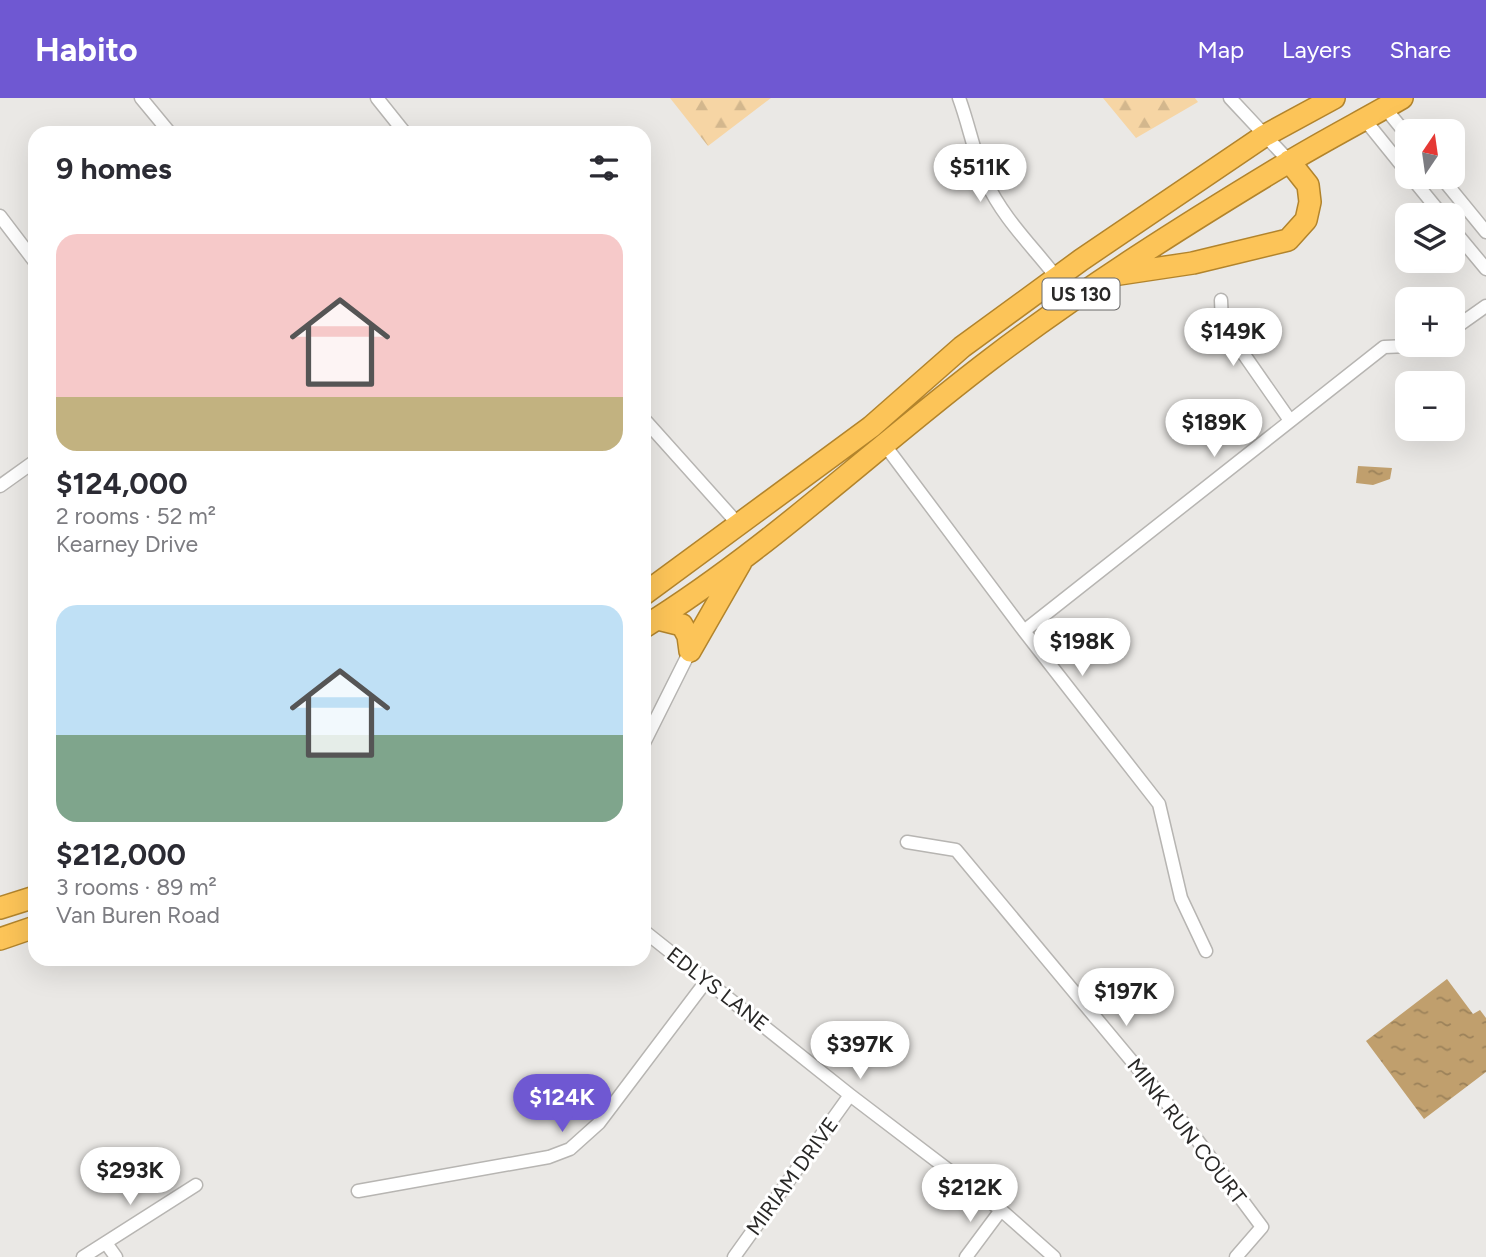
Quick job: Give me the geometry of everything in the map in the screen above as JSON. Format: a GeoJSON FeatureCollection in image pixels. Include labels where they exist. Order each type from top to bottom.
{"type":"FeatureCollection","features":[{"type":"Feature","properties":{"kind":"highway","name":"US 130"},"geometry":{"type":"LineString","coordinates":[[651,623],[743,558],[877,435],[962,347],[1057,278],[1264,136],[1334,98]]}},
{"type":"Feature","properties":{"kind":"highway","name":"US 130"},"geometry":{"type":"LineString","coordinates":[[651,589],[739,525],[991,359],[1108,276],[1289,162],[1394,103]]}},
{"type":"Feature","properties":{"kind":"highway"},"geometry":{"type":"LineString","coordinates":[[1108,276],[1193,263],[1288,240],[1306,220],[1310,202],[1308,185],[1289,162]]}},
{"type":"Feature","properties":{"kind":"highway"},"geometry":{"type":"LineString","coordinates":[[690,651],[743,558]]}},
{"type":"Feature","properties":{"kind":"highway"},"geometry":{"type":"LineString","coordinates":[[651,623],[682,625],[688,636],[690,651]]}},
{"type":"Feature","properties":{"kind":"highway"},"geometry":{"type":"LineString","coordinates":[[0,908],[28,899]]}},
{"type":"Feature","properties":{"kind":"highway"},"geometry":{"type":"LineString","coordinates":[[0,939],[28,929]]}},
{"type":"Feature","properties":{"kind":"street"},"geometry":{"type":"LineString","coordinates":[[141,98],[164,126]]}},
{"type":"Feature","properties":{"kind":"street"},"geometry":{"type":"LineString","coordinates":[[377,98],[399,126]]}},
{"type":"Feature","properties":{"kind":"street"},"geometry":{"type":"LineString","coordinates":[[959,98],[986,183],[1004,212],[1057,278]]}},
{"type":"Feature","properties":{"kind":"street"},"geometry":{"type":"LineString","coordinates":[[1230,98],[1289,162]]}},
{"type":"Feature","properties":{"kind":"street"},"geometry":{"type":"LineString","coordinates":[[1365,120],[1395,157]]}},
{"type":"Feature","properties":{"kind":"street"},"geometry":{"type":"LineString","coordinates":[[1421,189],[1432,203]]}},
{"type":"Feature","properties":{"kind":"street"},"geometry":{"type":"LineString","coordinates":[[1451,189],[1486,232]]}},
{"type":"Feature","properties":{"kind":"street"},"geometry":{"type":"LineString","coordinates":[[0,216],[28,253]]}},
{"type":"Feature","properties":{"kind":"street"},"geometry":{"type":"LineString","coordinates":[[1465,244],[1486,269]]}},
{"type":"Feature","properties":{"kind":"street"},"geometry":{"type":"LineString","coordinates":[[1221,300],[1222,323],[1289,419]]}},
{"type":"Feature","properties":{"kind":"street"},"geometry":{"type":"LineString","coordinates":[[1465,321],[1486,306]]}},
{"type":"Feature","properties":{"kind":"street"},"geometry":{"type":"LineString","coordinates":[[1024,631],[1289,419],[1384,347],[1395,347]]}},
{"type":"Feature","properties":{"kind":"street"},"geometry":{"type":"LineString","coordinates":[[651,427],[739,525]]}},
{"type":"Feature","properties":{"kind":"street"},"geometry":{"type":"LineString","coordinates":[[877,435],[1024,631],[1159,804],[1181,898],[1206,951]]}},
{"type":"Feature","properties":{"kind":"street"},"geometry":{"type":"LineString","coordinates":[[0,486],[28,466]]}},
{"type":"Feature","properties":{"kind":"street"},"geometry":{"type":"LineString","coordinates":[[651,729],[690,651]]}},
{"type":"Feature","properties":{"kind":"street","name":"MINK RUN COURT"},"geometry":{"type":"LineString","coordinates":[[907,842],[956,850],[1195,1137],[1262,1227],[1236,1257]]}},
{"type":"Feature","properties":{"kind":"street","name":"EDLYS LANE"},"geometry":{"type":"LineString","coordinates":[[651,936],[850,1095],[1001,1210],[1054,1257]]}},
{"type":"Feature","properties":{"kind":"street"},"geometry":{"type":"LineString","coordinates":[[358,1191],[509,1165],[549,1157],[570,1149],[599,1123],[707,980]]}},
{"type":"Feature","properties":{"kind":"street","name":"MIRIAM DRIVE"},"geometry":{"type":"LineString","coordinates":[[734,1257],[850,1095]]}},
{"type":"Feature","properties":{"kind":"street"},"geometry":{"type":"LineString","coordinates":[[83,1257],[195,1185]]}},
{"type":"Feature","properties":{"kind":"street"},"geometry":{"type":"LineString","coordinates":[[966,1257],[1001,1210]]}},
{"type":"Feature","properties":{"kind":"street"},"geometry":{"type":"LineString","coordinates":[[106,1243],[116,1257]]}},
{"type":"Feature","properties":{"kind":"green space"},"geometry":{"type":"Polygon","coordinates":[[[670,98],[771,98],[708,146],[670,98]]]}},
{"type":"Feature","properties":{"kind":"green space"},"geometry":{"type":"Polygon","coordinates":[[[1103,98],[1195,98],[1198,102],[1136,138],[1103,98]]]}},
{"type":"Feature","properties":{"kind":"water"},"geometry":{"type":"Polygon","coordinates":[[[1358,466],[1392,468],[1390,479],[1373,485],[1356,483],[1358,466]]]}},
{"type":"Feature","properties":{"kind":"water"},"geometry":{"type":"Polygon","coordinates":[[[1447,979],[1473,1014],[1480,1010],[1486,1018],[1486,1072],[1424,1119],[1366,1041],[1447,979]]]}}]}
